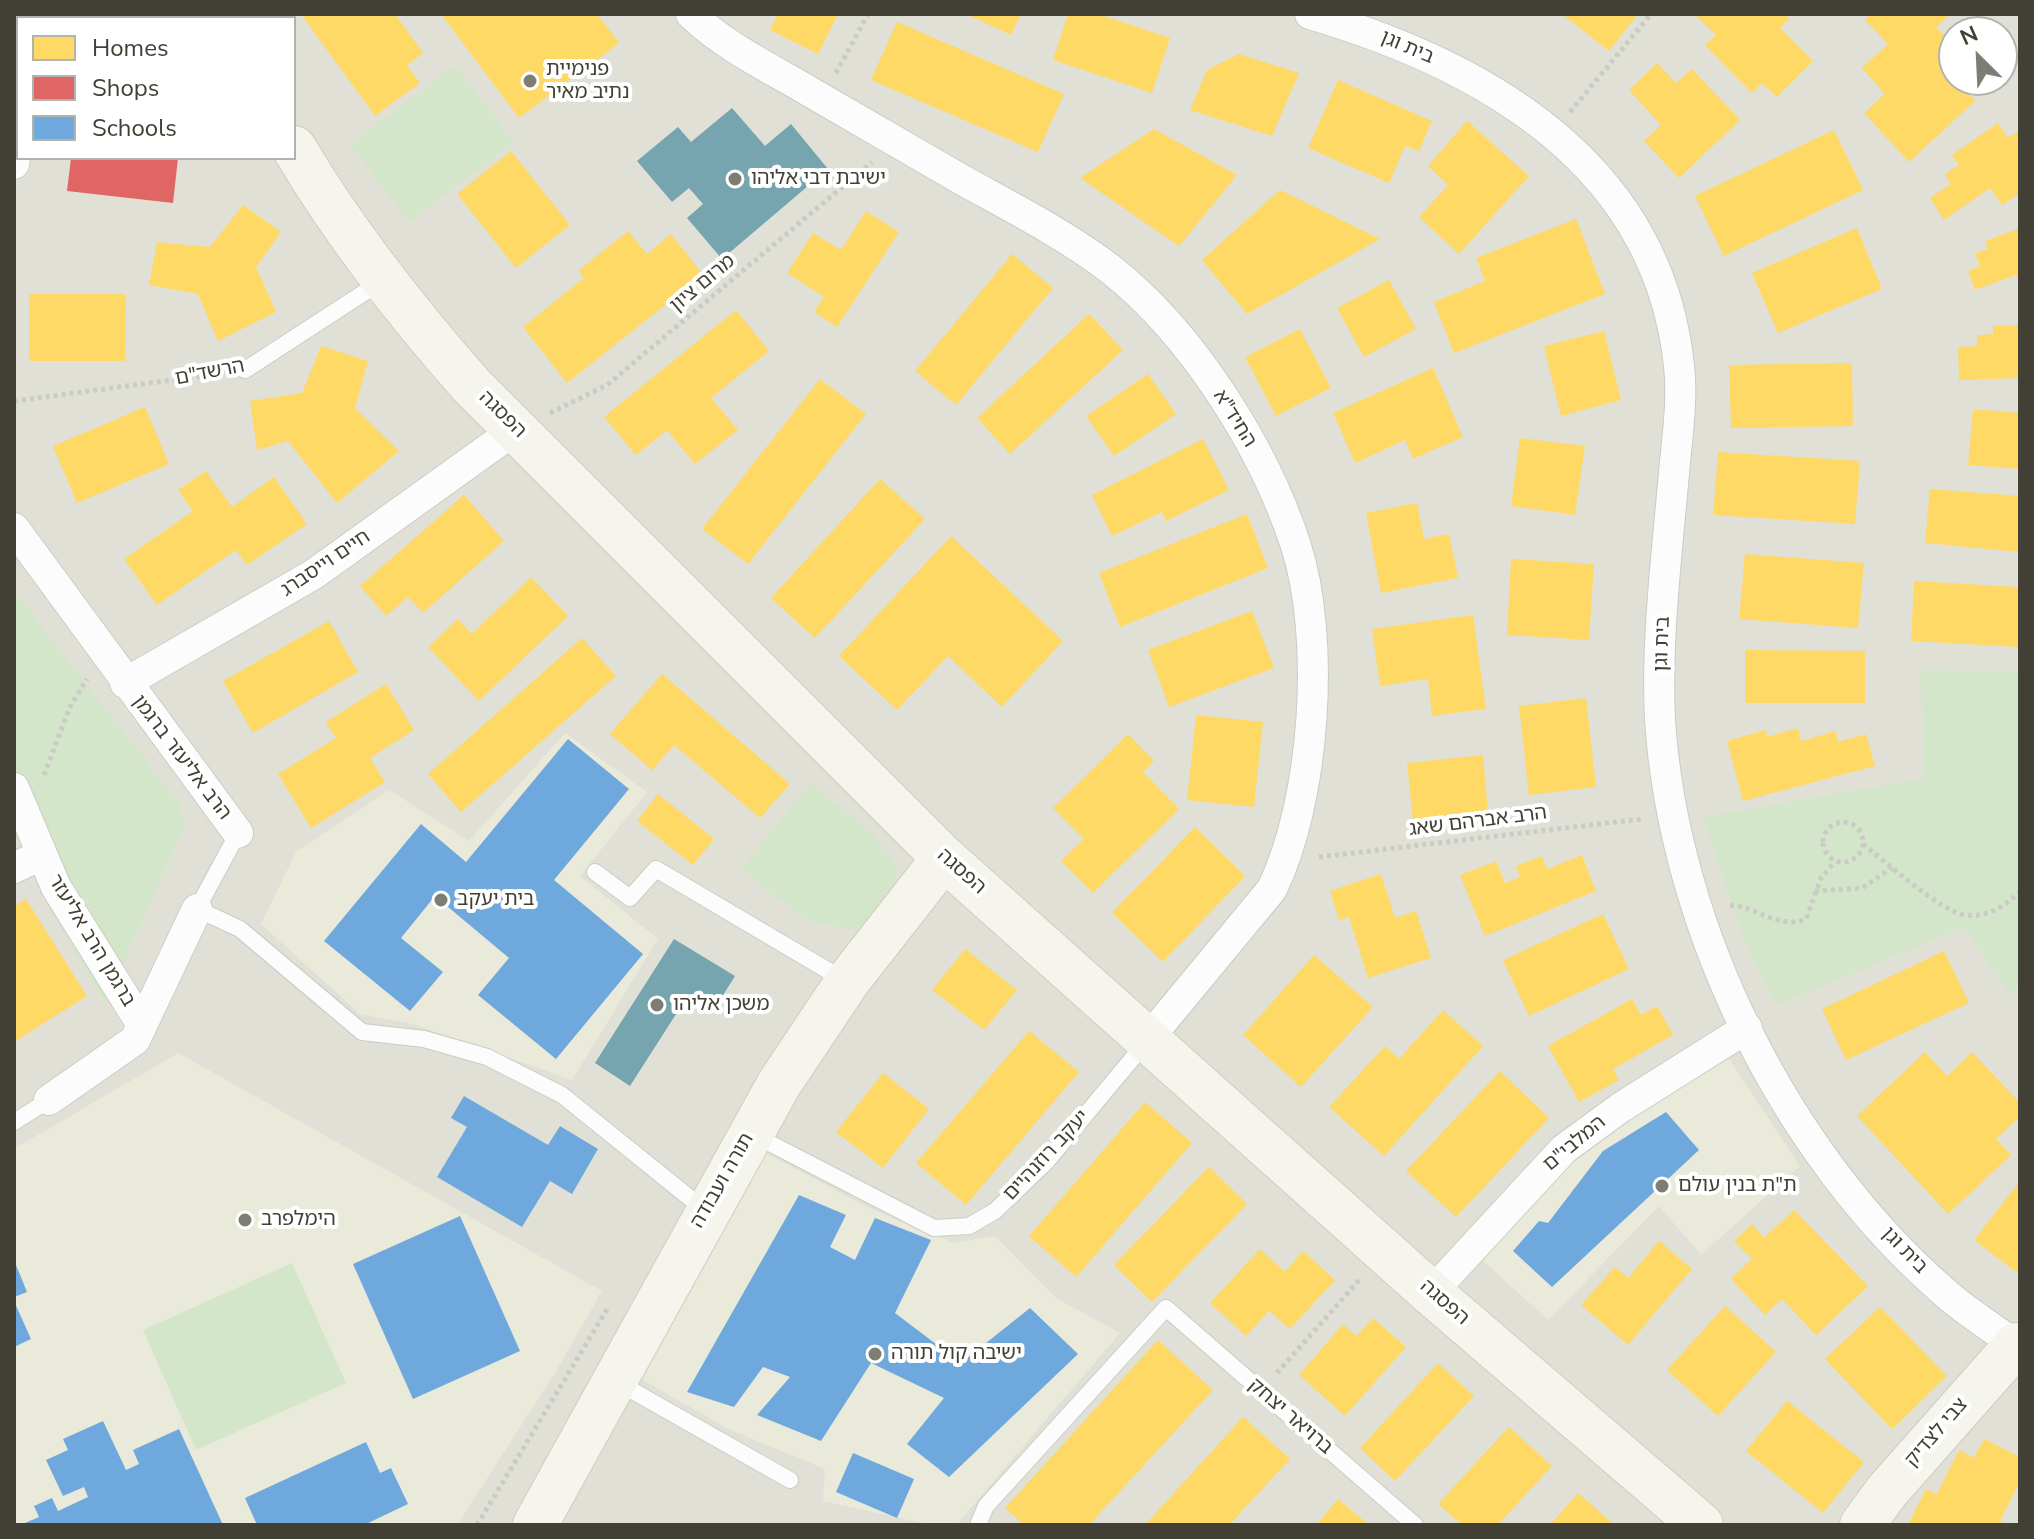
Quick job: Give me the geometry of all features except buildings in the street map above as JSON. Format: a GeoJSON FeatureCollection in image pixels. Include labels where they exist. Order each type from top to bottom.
{"type":"FeatureCollection","features":[{"type":"Feature","properties":{"kind":"street","name":"החיד\"א"},"geometry":{"type":"LineString","coordinates":[[691,14],[749,56],[1051,230],[1110,269],[1195,356],[1254,450],[1296,547],[1311,623],[1307,764],[1298,818],[1286,860],[1272,889],[1245,926],[1148,1039]]}},
{"type":"Feature","properties":{"kind":"street","name":"בית וגן"},"geometry":{"type":"LineString","coordinates":[[1310,14],[1368,31],[1492,88],[1591,169],[1626,211],[1653,264],[1679,367],[1664,582],[1660,719],[1674,815],[1700,917],[1774,1083],[1848,1189],[1943,1291],[2018,1345]]}},
{"type":"Feature","properties":{"kind":"street","name":"הפסגה"},"geometry":{"type":"LineString","coordinates":[[296,151],[383,280],[471,385],[944,858],[1431,1293],[1701,1525]]}},
{"type":"Feature","properties":{"kind":"street","name":"חיים וייסברג"},"geometry":{"type":"LineString","coordinates":[[125,683],[314,574],[516,429]]}},
{"type":"Feature","properties":{"kind":"street"},"geometry":{"type":"LineString","coordinates":[[14,528],[125,683]]}},
{"type":"Feature","properties":{"kind":"street","name":"הרב אליעזר ברגמן"},"geometry":{"type":"LineString","coordinates":[[125,683],[238,833]]}},
{"type":"Feature","properties":{"kind":"street","name":"ברגמן הרב אליעזר"},"geometry":{"type":"LineString","coordinates":[[28,785],[27,862],[56,887],[142,1025]]}},
{"type":"Feature","properties":{"kind":"street","name":"תורה ועבודה"},"geometry":{"type":"LineString","coordinates":[[535,1525],[706,1211],[786,1072],[847,982],[944,858]]}},
{"type":"Feature","properties":{"kind":"street","name":"ברגמן הרב אליעזר"},"geometry":{"type":"LineString","coordinates":[[49,1100],[135,1040],[197,909]]}},
{"type":"Feature","properties":{"kind":"street","name":"המלבי\"ם"},"geometry":{"type":"LineString","coordinates":[[1431,1293],[1564,1149],[1620,1108],[1747,1028]]}},
{"type":"Feature","properties":{"kind":"street","name":"צבי לצדיק"},"geometry":{"type":"LineString","coordinates":[[1862,1525],[1887,1491],[2018,1345]]}},
{"type":"Feature","properties":{"kind":"lane","name":"הרשד\"ם"},"geometry":{"type":"LineString","coordinates":[[245,370],[383,280]]}},
{"type":"Feature","properties":{"kind":"lane"},"geometry":{"type":"LineString","coordinates":[[238,833],[197,909],[240,929],[362,1032],[424,1039],[487,1057],[562,1095],[706,1211]]}},
{"type":"Feature","properties":{"kind":"lane"},"geometry":{"type":"LineString","coordinates":[[595,872],[630,898],[656,869],[847,982]]}},
{"type":"Feature","properties":{"kind":"lane","name":"יעקב רוזנהיים"},"geometry":{"type":"LineString","coordinates":[[751,1133],[934,1228],[969,1226],[995,1211],[1047,1161],[1148,1039]]}},
{"type":"Feature","properties":{"kind":"lane","name":"ברגמן הרב אליעזר"},"geometry":{"type":"LineString","coordinates":[[14,1122],[49,1100]]}},
{"type":"Feature","properties":{"kind":"lane","name":"ברויאר יצחק"},"geometry":{"type":"LineString","coordinates":[[978,1525],[986,1506],[1166,1308],[1415,1525]]}},
{"type":"Feature","properties":{"kind":"lane"},"geometry":{"type":"LineString","coordinates":[[614,1380],[790,1480]]}},
{"type":"Feature","properties":{"kind":"path"},"geometry":{"type":"LineString","coordinates":[[822,98],[868,14]]}},
{"type":"Feature","properties":{"kind":"path"},"geometry":{"type":"LineString","coordinates":[[1551,134],[1651,14]]}},
{"type":"Feature","properties":{"kind":"path","name":"מרום ציון"},"geometry":{"type":"LineString","coordinates":[[516,429],[607,385],[896,142]]}},
{"type":"Feature","properties":{"kind":"path","name":"הרשד\"ם"},"geometry":{"type":"LineString","coordinates":[[14,401],[245,370]]}},
{"type":"Feature","properties":{"kind":"path"},"geometry":{"type":"LineString","coordinates":[[28,785],[103,654]]}},
{"type":"Feature","properties":{"kind":"path","name":"הרב אברהם שאג"},"geometry":{"type":"LineString","coordinates":[[1286,860],[1674,815]]}},
{"type":"Feature","properties":{"kind":"path"},"geometry":{"type":"LineString","coordinates":[[1863,844],[1851,860],[1835,861],[1825,851],[1823,841],[1834,824],[1855,826],[1863,844],[1963,915],[1988,914],[2003,907],[2020,892]]}},
{"type":"Feature","properties":{"kind":"path"},"geometry":{"type":"LineString","coordinates":[[1700,917],[1720,905],[1745,906],[1778,922],[1795,923],[1806,919],[1815,891],[1835,861]]}},
{"type":"Feature","properties":{"kind":"path"},"geometry":{"type":"LineString","coordinates":[[1815,891],[1862,888],[1893,867]]}},
{"type":"Feature","properties":{"kind":"path"},"geometry":{"type":"LineString","coordinates":[[1261,1392],[1385,1251]]}},
{"type":"Feature","properties":{"kind":"shaded area"},"geometry":{"type":"Polygon","coordinates":[[[14,14],[2020,14],[2020,1525],[14,1525],[14,14]]]}},
{"type":"Feature","properties":{"kind":"shaded area","name":"בית יעקב"},"geometry":{"type":"Polygon","coordinates":[[[565,733],[647,792],[580,876],[658,939],[572,1080],[413,1024],[360,1014],[261,924],[296,852],[389,790],[469,841],[565,733]]]}},
{"type":"Feature","properties":{"kind":"shaded area","name":"הימלפרב"},"geometry":{"type":"Polygon","coordinates":[[[178,1053],[602,1291],[555,1373],[457,1525],[14,1525],[14,1149],[178,1053]]]}},
{"type":"Feature","properties":{"kind":"shaded area","name":"ת\"ת בנין עולם"},"geometry":{"type":"Polygon","coordinates":[[[1729,1059],[1800,1166],[1701,1255],[1659,1206],[1548,1320],[1479,1257],[1566,1164],[1619,1124],[1729,1059]]]}},
{"type":"Feature","properties":{"kind":"shaded area","name":"ישיבה קול תורה"},"geometry":{"type":"Polygon","coordinates":[[[760,1150],[871,1209],[954,1243],[995,1236],[1056,1298],[1120,1333],[956,1525],[932,1525],[823,1501],[825,1469],[726,1428],[635,1375],[760,1150]]]}},
{"type":"Feature","properties":{"kind":"green space"},"geometry":{"type":"Polygon","coordinates":[[[455,65],[514,143],[409,222],[350,144],[455,65]]]}},
{"type":"Feature","properties":{"kind":"green space"},"geometry":{"type":"Polygon","coordinates":[[[14,591],[181,806],[184,827],[105,1004],[46,903],[14,832],[14,591]]]}},
{"type":"Feature","properties":{"kind":"green space"},"geometry":{"type":"Polygon","coordinates":[[[1920,670],[2020,671],[2020,988],[2009,993],[1964,927],[1776,1006],[1743,937],[1703,817],[1925,778],[1920,670]]]}},
{"type":"Feature","properties":{"kind":"green space"},"geometry":{"type":"Polygon","coordinates":[[[810,784],[874,834],[899,872],[883,904],[856,930],[808,921],[741,869],[810,784]]]}},
{"type":"Feature","properties":{"kind":"green space"},"geometry":{"type":"Polygon","coordinates":[[[292,1263],[346,1383],[196,1450],[143,1330],[292,1263]]]}},
{"type":"Feature","properties":{"kind":"place","name":"פנימיית נתיב מאיר"},"geometry":{"type":"Point","coordinates":[530,81]}},
{"type":"Feature","properties":{"kind":"place","name":"ישיבת דבי אליהו"},"geometry":{"type":"Point","coordinates":[735,179]}},
{"type":"Feature","properties":{"kind":"place","name":"בית יעקב"},"geometry":{"type":"Point","coordinates":[441,900]}},
{"type":"Feature","properties":{"kind":"place","name":"משכן אליהו"},"geometry":{"type":"Point","coordinates":[657,1005]}},
{"type":"Feature","properties":{"kind":"place","name":"ת\"ת בנין עולם"},"geometry":{"type":"Point","coordinates":[1662,1186]}},
{"type":"Feature","properties":{"kind":"place","name":"הימלפרב"},"geometry":{"type":"Point","coordinates":[245,1220]}},
{"type":"Feature","properties":{"kind":"place","name":"ישיבה קול תורה"},"geometry":{"type":"Point","coordinates":[875,1354]}}]}
